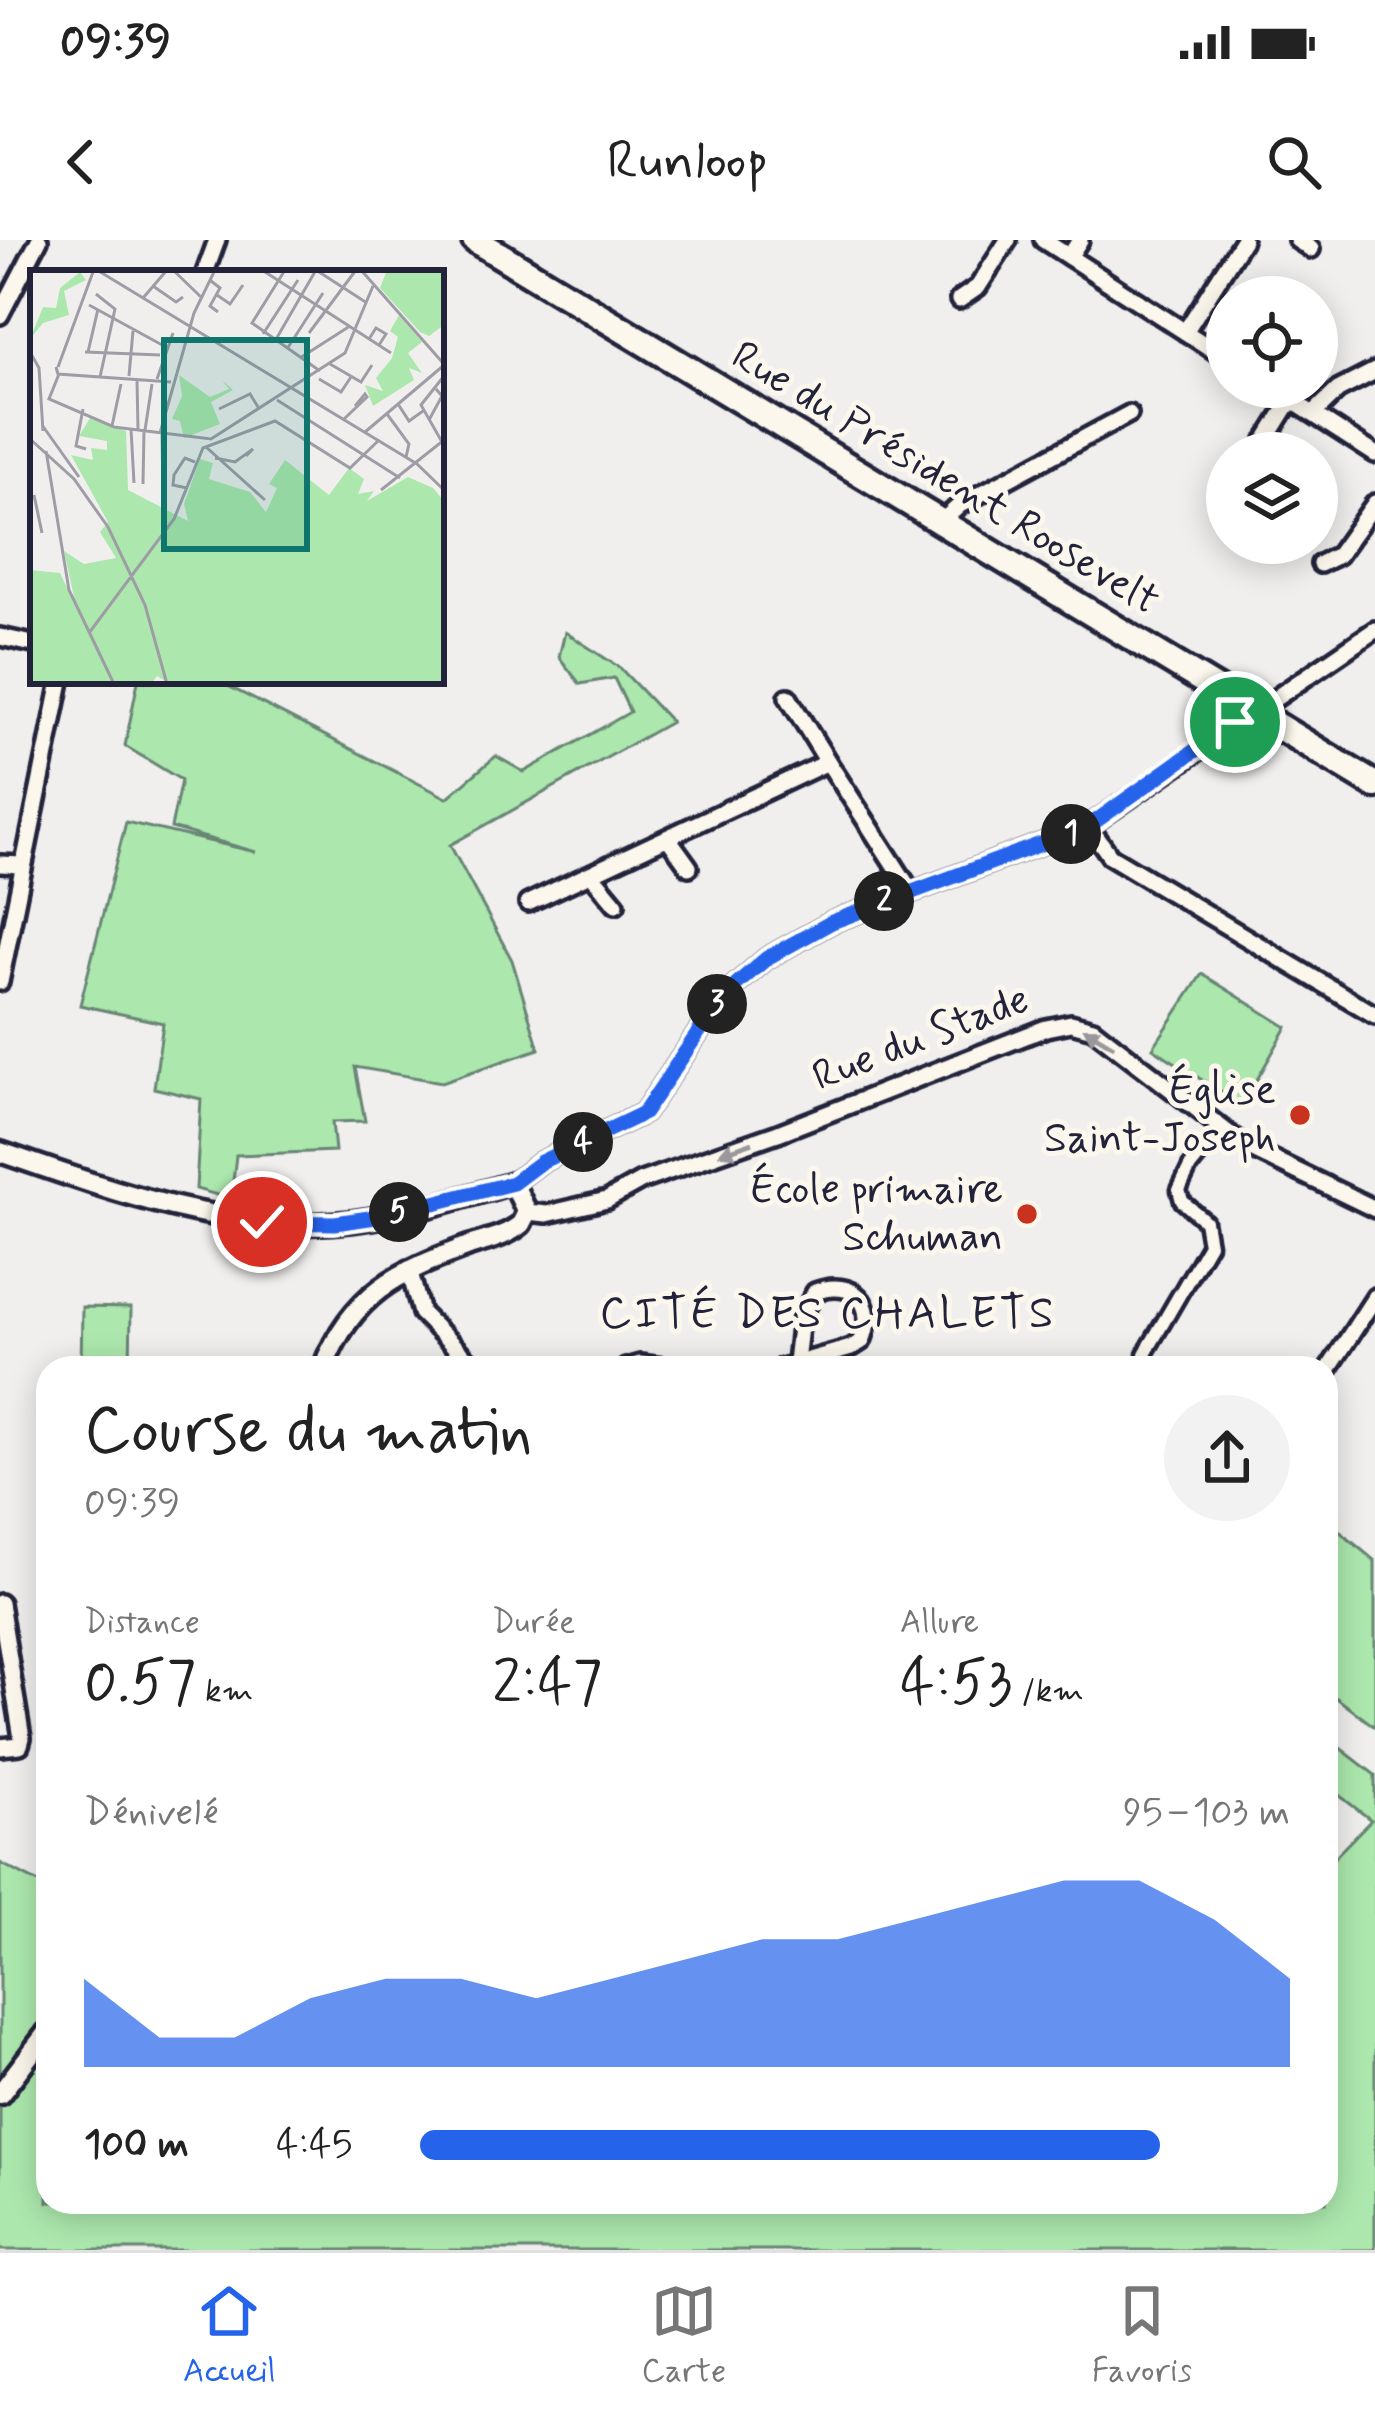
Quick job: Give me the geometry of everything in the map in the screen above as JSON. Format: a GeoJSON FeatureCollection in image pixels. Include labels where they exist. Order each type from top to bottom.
{"type":"FeatureCollection","features":[{"type":"Feature","properties":{"kind":"main road","name":"Rue du Président Roosevelt"},"geometry":{"type":"LineString","coordinates":[[476,240],[1375,785]]}},
{"type":"Feature","properties":{"kind":"street"},"geometry":{"type":"LineString","coordinates":[[2,308],[39,240]]}},
{"type":"Feature","properties":{"kind":"street"},"geometry":{"type":"LineString","coordinates":[[206,270],[217,240]]}},
{"type":"Feature","properties":{"kind":"street"},"geometry":{"type":"LineString","coordinates":[[959,300],[978,287],[1008,240]]}},
{"type":"Feature","properties":{"kind":"street"},"geometry":{"type":"LineString","coordinates":[[1043,240],[1206,346]]}},
{"type":"Feature","properties":{"kind":"street"},"geometry":{"type":"LineString","coordinates":[[1069,257],[1080,240]]}},
{"type":"Feature","properties":{"kind":"street"},"geometry":{"type":"LineString","coordinates":[[1185,332],[1243,240]]}},
{"type":"Feature","properties":{"kind":"street"},"geometry":{"type":"LineString","coordinates":[[1313,414],[1338,390],[1375,371]]}},
{"type":"Feature","properties":{"kind":"street"},"geometry":{"type":"LineString","coordinates":[[1304,408],[1375,454]]}},
{"type":"Feature","properties":{"kind":"street"},"geometry":{"type":"LineString","coordinates":[[941,522],[960,505],[1129,414]]}},
{"type":"Feature","properties":{"kind":"street"},"geometry":{"type":"LineString","coordinates":[[1338,555],[1375,503]]}},
{"type":"Feature","properties":{"kind":"street"},"geometry":{"type":"LineString","coordinates":[[0,1152],[144,1200],[262,1222],[335,1223],[383,1216],[513,1183],[541,1162],[644,1113],[709,1014],[744,974],[832,922],[1089,826],[1375,630]]}},
{"type":"Feature","properties":{"kind":"street"},"geometry":{"type":"LineString","coordinates":[[0,637],[30,643]]}},
{"type":"Feature","properties":{"kind":"street"},"geometry":{"type":"LineString","coordinates":[[0,982],[60,684]]}},
{"type":"Feature","properties":{"kind":"street"},"geometry":{"type":"LineString","coordinates":[[788,697],[911,891]]}},
{"type":"Feature","properties":{"kind":"street"},"geometry":{"type":"LineString","coordinates":[[528,904],[828,762]]}},
{"type":"Feature","properties":{"kind":"street"},"geometry":{"type":"LineString","coordinates":[[1089,826],[1110,856],[1375,1015]]}},
{"type":"Feature","properties":{"kind":"street"},"geometry":{"type":"LineString","coordinates":[[668,838],[688,867]]}},
{"type":"Feature","properties":{"kind":"street"},"geometry":{"type":"LineString","coordinates":[[0,864],[22,865]]}},
{"type":"Feature","properties":{"kind":"street"},"geometry":{"type":"LineString","coordinates":[[592,874],[616,904]]}},
{"type":"Feature","properties":{"kind":"street","name":"Rue du Stade"},"geometry":{"type":"LineString","coordinates":[[526,1212],[547,1214],[607,1200],[641,1180],[1071,1022],[1093,1029],[1222,1128],[1281,1165],[1375,1209]]}},
{"type":"Feature","properties":{"kind":"street"},"geometry":{"type":"LineString","coordinates":[[1144,1354],[1209,1244],[1205,1221],[1182,1201],[1179,1190],[1190,1167],[1222,1128]]}},
{"type":"Feature","properties":{"kind":"street"},"geometry":{"type":"LineString","coordinates":[[329,1356],[341,1332],[379,1286],[513,1231],[526,1212],[513,1183]]}},
{"type":"Feature","properties":{"kind":"street"},"geometry":{"type":"LineString","coordinates":[[409,1270],[421,1312],[464,1356]]}},
{"type":"Feature","properties":{"kind":"street"},"geometry":{"type":"LineString","coordinates":[[790,1356],[801,1318],[815,1292],[848,1287],[862,1296],[868,1312],[862,1340],[828,1356]]}},
{"type":"Feature","properties":{"kind":"street"},"geometry":{"type":"LineString","coordinates":[[1337,1356],[1375,1297]]}},
{"type":"Feature","properties":{"kind":"street"},"geometry":{"type":"LineString","coordinates":[[0,1603],[22,1738],[20,1745],[0,1747]]}},
{"type":"Feature","properties":{"kind":"street"},"geometry":{"type":"LineString","coordinates":[[0,2094],[36,2047]]}},
{"type":"Feature","properties":{"kind":"green space"},"geometry":{"type":"Polygon","coordinates":[[[565,632],[620,668],[671,722],[450,845],[512,960],[539,1049],[442,1082],[355,1067],[365,1121],[332,1122],[335,1151],[236,1155],[231,1199],[196,1189],[201,1099],[154,1088],[163,1023],[80,1005],[126,822],[256,852],[171,828],[181,780],[125,746],[137,684],[224,684],[447,798],[496,756],[524,772],[630,712],[614,678],[580,684],[559,657],[565,632]]]}},
{"type":"Feature","properties":{"kind":"green space"},"geometry":{"type":"Polygon","coordinates":[[[1202,974],[1287,1027],[1242,1106],[1153,1048],[1202,974]]]}},
{"type":"Feature","properties":{"kind":"green space"},"geometry":{"type":"Polygon","coordinates":[[[82,1307],[131,1308],[130,1356],[81,1356],[82,1307]]]}},
{"type":"Feature","properties":{"kind":"green space"},"geometry":{"type":"Polygon","coordinates":[[[1338,1530],[1375,1561],[1375,1727],[1338,1699],[1338,1530]]]}},
{"type":"Feature","properties":{"kind":"green space"},"geometry":{"type":"Polygon","coordinates":[[[1338,1746],[1375,1775],[1375,2250],[0,2250],[0,1863],[36,1882],[36,2214],[1338,2214],[1338,1854],[1371,1820],[1338,1794],[1338,1746]]]}},
{"type":"Feature","properties":{"kind":"place","name":"Église Saint-Joseph"},"geometry":{"type":"Point","coordinates":[1300,1115]}},
{"type":"Feature","properties":{"kind":"place","name":"École primaire Schuman"},"geometry":{"type":"Point","coordinates":[1027,1214]}},
{"type":"Feature","properties":{"kind":"district","name":"CITÉ DES CHALETS"},"geometry":{"type":"Point","coordinates":[828,1314]}},
{"type":"Feature","properties":{"kind":"route"},"geometry":{"type":"LineString","coordinates":[[262,1222],[335,1223],[383,1216],[513,1183],[541,1162],[644,1113],[724,995],[767,958],[832,922],[1089,826],[1235,722]]}}]}
